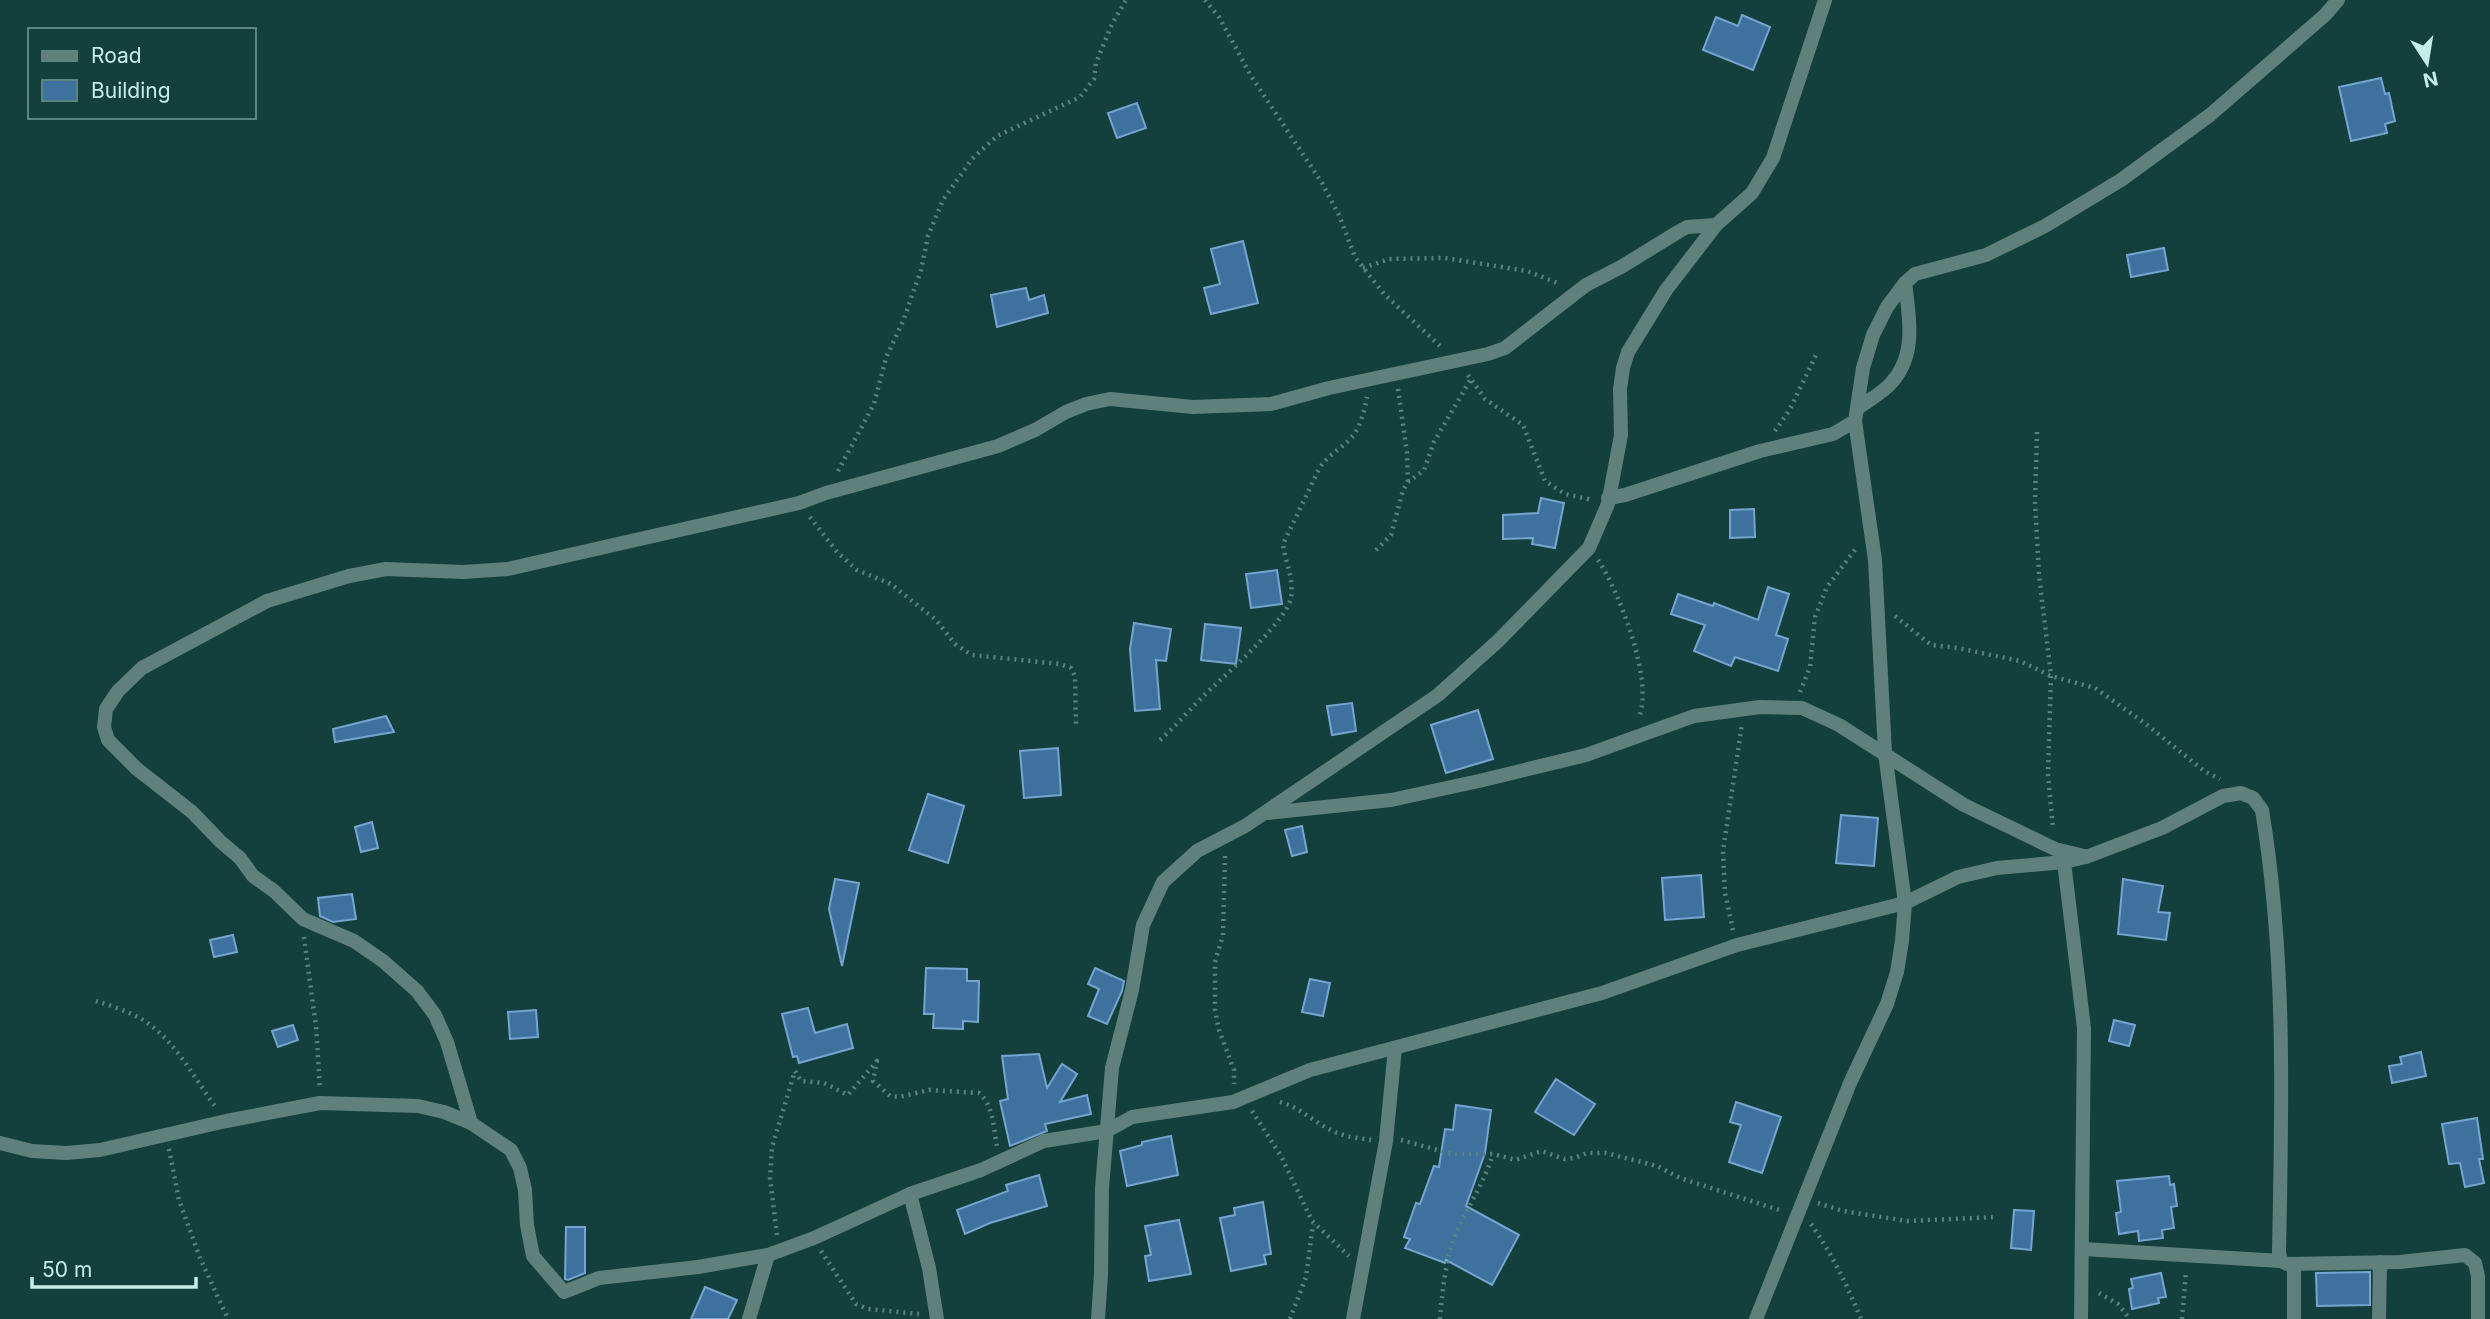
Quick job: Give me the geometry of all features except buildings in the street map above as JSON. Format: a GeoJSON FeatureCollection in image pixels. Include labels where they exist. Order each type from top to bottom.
{"type":"FeatureCollection","features":[{"type":"Feature","properties":{"kind":"street"},"geometry":{"type":"LineString","coordinates":[[1098,1319],[1102,1188],[1112,1068],[1132,990],[1143,925],[1163,882],[1196,851],[1245,826],[1438,695],[1498,641],[1589,548],[1608,501],[1621,435],[1620,389],[1628,352],[1666,290],[1716,225],[1752,193],[1773,158],[1825,0]]}},
{"type":"Feature","properties":{"kind":"street"},"geometry":{"type":"LineString","coordinates":[[1756,1319],[1850,1083],[1887,1004],[1897,972],[1905,903],[1885,753],[1875,560],[1856,415],[1863,368],[1873,335],[1887,307],[1905,282],[1915,274],[1986,255],[2045,226],[2121,180],[2210,115],[2325,15],[2338,0]]}},
{"type":"Feature","properties":{"kind":"street"},"geometry":{"type":"LineString","coordinates":[[471,1123],[447,1042],[435,1015],[417,991],[383,961],[354,941],[303,919],[274,891],[253,876],[240,858],[192,812],[137,769],[108,740],[104,727],[106,709],[117,691],[142,668],[267,601],[349,576],[386,569],[463,572],[508,569],[799,503],[825,493],[998,446],[1086,404],[1110,399],[1192,407],[1271,404],[1488,354],[1505,348],[1586,285],[1687,227],[1716,225]]}},
{"type":"Feature","properties":{"kind":"street"},"geometry":{"type":"LineString","coordinates":[[1608,501],[1760,451],[1833,434],[1892,383],[1907,360],[1910,327],[1905,282]]}},
{"type":"Feature","properties":{"kind":"street"},"geometry":{"type":"LineString","coordinates":[[1265,813],[1391,800],[1586,755],[1694,716],[1760,707],[1793,708],[1839,724],[1909,772],[1964,805],[2054,849],[2086,857]]}},
{"type":"Feature","properties":{"kind":"street"},"geometry":{"type":"LineString","coordinates":[[0,1143],[32,1151],[65,1153],[100,1150],[320,1103],[418,1106],[444,1112],[471,1123],[511,1150],[520,1168],[525,1190],[527,1224],[533,1256],[564,1293],[599,1278],[698,1267],[774,1253],[814,1238],[910,1194],[981,1170],[1044,1141],[1107,1131],[1132,1117],[1242,1099],[1310,1070],[1602,993],[1737,945],[1905,903],[1958,877],[1997,868],[2064,862],[2086,857],[2162,828],[2223,796],[2241,793],[2253,798],[2262,810],[2275,929],[2282,1046],[2279,1252],[2288,1262],[2294,1319]]}},
{"type":"Feature","properties":{"kind":"street"},"geometry":{"type":"LineString","coordinates":[[2064,862],[2084,1028],[2081,1319]]}},
{"type":"Feature","properties":{"kind":"street"},"geometry":{"type":"LineString","coordinates":[[1353,1319],[1386,1141],[1395,1048]]}},
{"type":"Feature","properties":{"kind":"street"},"geometry":{"type":"LineString","coordinates":[[910,1194],[929,1268],[937,1319]]}},
{"type":"Feature","properties":{"kind":"street"},"geometry":{"type":"LineString","coordinates":[[2083,1249],[2288,1262],[2380,1262],[2465,1255],[2475,1263],[2478,1276],[2478,1319]]}},
{"type":"Feature","properties":{"kind":"street"},"geometry":{"type":"LineString","coordinates":[[749,1319],[774,1253]]}},
{"type":"Feature","properties":{"kind":"street"},"geometry":{"type":"LineString","coordinates":[[2379,1319],[2380,1262]]}},
{"type":"Feature","properties":{"kind":"path"},"geometry":{"type":"LineString","coordinates":[[825,493],[874,404],[886,358],[912,295],[921,270],[928,236],[943,200],[972,159],[997,136],[1080,96],[1094,79],[1096,63],[1112,24],[1126,0]]}},
{"type":"Feature","properties":{"kind":"path"},"geometry":{"type":"LineString","coordinates":[[1205,0],[1219,17],[1251,76],[1322,183],[1339,215],[1354,257],[1384,294],[1457,361]]}},
{"type":"Feature","properties":{"kind":"path"},"geometry":{"type":"LineString","coordinates":[[1363,268],[1390,259],[1445,258],[1527,271],[1561,284],[1586,285]]}},
{"type":"Feature","properties":{"kind":"path"},"geometry":{"type":"LineString","coordinates":[[1760,451],[1788,411],[1817,353]]}},
{"type":"Feature","properties":{"kind":"path"},"geometry":{"type":"LineString","coordinates":[[1376,550],[1391,535],[1403,490],[1408,482],[1424,470],[1434,442],[1488,354]]}},
{"type":"Feature","properties":{"kind":"path"},"geometry":{"type":"LineString","coordinates":[[1396,374],[1407,453],[1408,482]]}},
{"type":"Feature","properties":{"kind":"path"},"geometry":{"type":"LineString","coordinates":[[1160,740],[1212,687],[1245,659],[1291,600],[1292,579],[1284,557],[1283,544],[1325,457],[1353,436],[1362,418],[1372,379]]}},
{"type":"Feature","properties":{"kind":"path"},"geometry":{"type":"LineString","coordinates":[[1471,379],[1485,399],[1523,425],[1545,481],[1565,494],[1608,501]]}},
{"type":"Feature","properties":{"kind":"path"},"geometry":{"type":"LineString","coordinates":[[2037,432],[2035,502],[2039,575],[2051,676],[2048,774],[2054,849]]}},
{"type":"Feature","properties":{"kind":"path"},"geometry":{"type":"LineString","coordinates":[[799,503],[837,552],[858,570],[891,584],[936,620],[955,644],[972,655],[1060,664],[1071,668],[1075,676],[1076,724]]}},
{"type":"Feature","properties":{"kind":"path"},"geometry":{"type":"LineString","coordinates":[[1793,708],[1810,667],[1815,617],[1827,587],[1870,530]]}},
{"type":"Feature","properties":{"kind":"path"},"geometry":{"type":"LineString","coordinates":[[1589,548],[1605,571],[1627,619],[1639,666],[1643,690],[1641,714],[1622,743]]}},
{"type":"Feature","properties":{"kind":"path"},"geometry":{"type":"LineString","coordinates":[[1876,604],[1906,623],[1931,645],[2020,661],[2051,676],[2095,688],[2146,724],[2204,771],[2241,793]]}},
{"type":"Feature","properties":{"kind":"path"},"geometry":{"type":"LineString","coordinates":[[1737,945],[1725,893],[1723,851],[1742,721],[1739,710]]}},
{"type":"Feature","properties":{"kind":"path"},"geometry":{"type":"LineString","coordinates":[[1245,826],[1224,857],[1223,935],[1215,962],[1215,1010],[1219,1030],[1242,1099],[1281,1156],[1304,1208],[1314,1223],[1362,1268]]}},
{"type":"Feature","properties":{"kind":"path"},"geometry":{"type":"LineString","coordinates":[[303,919],[316,1027],[320,1103]]}},
{"type":"Feature","properties":{"kind":"path"},"geometry":{"type":"LineString","coordinates":[[96,1001],[145,1021],[170,1042],[226,1121]]}},
{"type":"Feature","properties":{"kind":"path"},"geometry":{"type":"LineString","coordinates":[[774,1253],[770,1178],[772,1147],[795,1070],[801,1081],[824,1083],[848,1096],[877,1061],[873,1081],[890,1096],[899,1097],[929,1090],[979,1093],[984,1097],[992,1116],[1000,1161]]}},
{"type":"Feature","properties":{"kind":"path"},"geometry":{"type":"LineString","coordinates":[[1242,1099],[1285,1103],[1332,1131],[1353,1138],[1402,1140],[1452,1154],[1493,1154],[1515,1160],[1542,1151],[1564,1158],[1574,1158],[1587,1153],[1606,1153],[1657,1167],[1680,1178],[1800,1207],[1907,1221],[1997,1217]]}},
{"type":"Feature","properties":{"kind":"path"},"geometry":{"type":"LineString","coordinates":[[167,1135],[179,1200],[200,1258],[228,1319]]}},
{"type":"Feature","properties":{"kind":"path"},"geometry":{"type":"LineString","coordinates":[[1440,1319],[1441,1297],[1455,1235],[1486,1176],[1493,1154]]}},
{"type":"Feature","properties":{"kind":"path"},"geometry":{"type":"LineString","coordinates":[[1800,1207],[1827,1246],[1846,1281],[1861,1319]]}},
{"type":"Feature","properties":{"kind":"path"},"geometry":{"type":"LineString","coordinates":[[1290,1319],[1306,1277],[1314,1223]]}},
{"type":"Feature","properties":{"kind":"path"},"geometry":{"type":"LineString","coordinates":[[814,1238],[856,1304],[868,1309],[911,1312],[929,1319]]}},
{"type":"Feature","properties":{"kind":"path"},"geometry":{"type":"LineString","coordinates":[[2182,1319],[2187,1256]]}},
{"type":"Feature","properties":{"kind":"path"},"geometry":{"type":"LineString","coordinates":[[2081,1285],[2118,1304],[2130,1319]]}}]}
